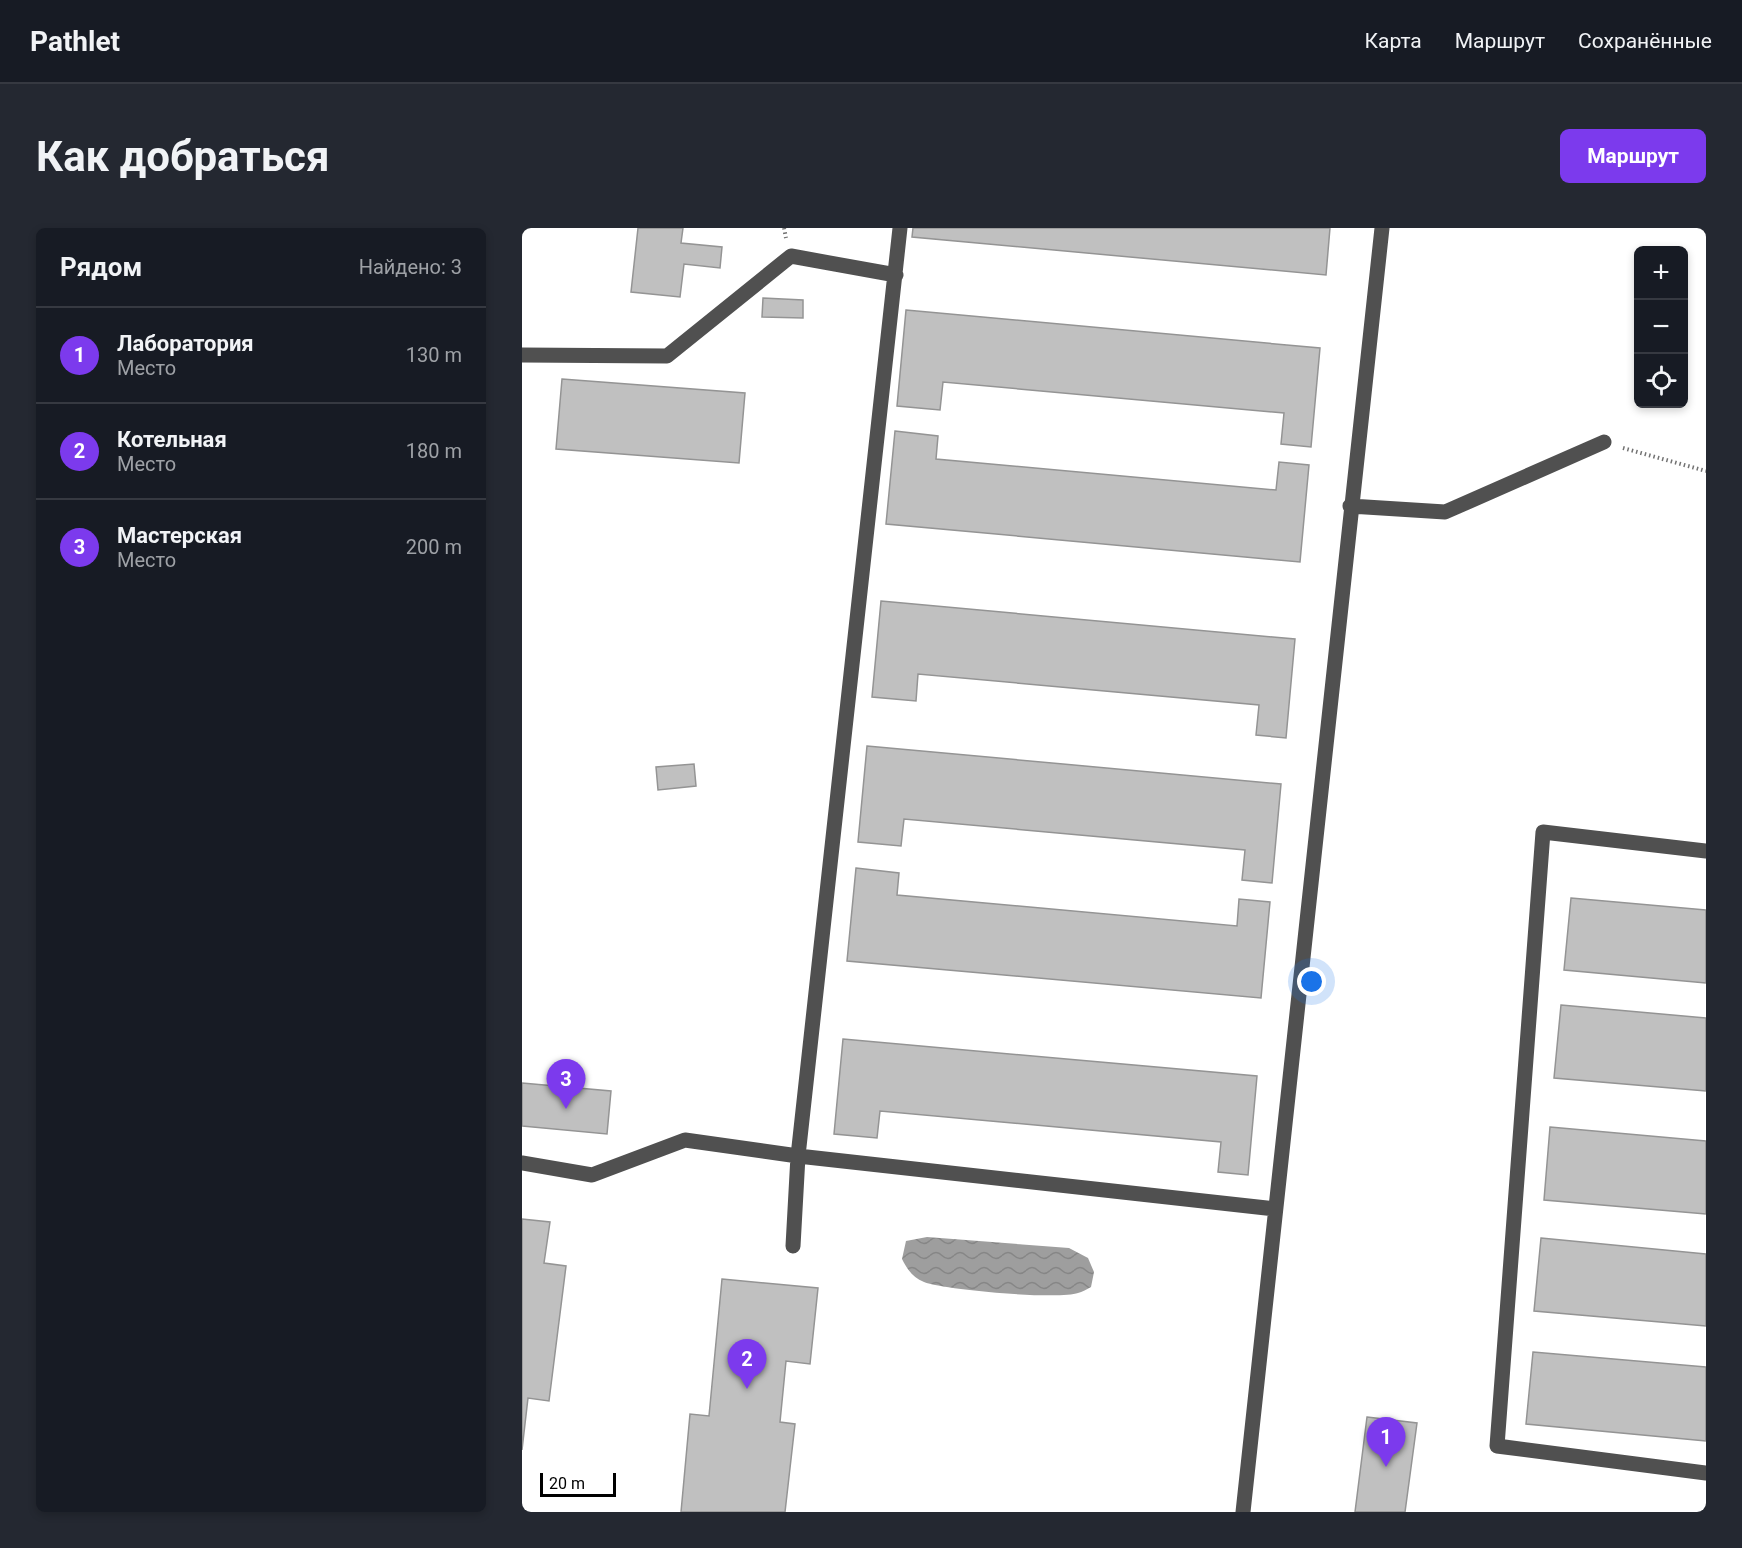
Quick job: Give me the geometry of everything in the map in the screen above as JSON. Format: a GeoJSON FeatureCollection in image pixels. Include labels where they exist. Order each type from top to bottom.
{"type":"FeatureCollection","features":[{"type":"Feature","properties":{"kind":"lane"},"geometry":{"type":"LineString","coordinates":[[793,1246],[798,1156],[900,228]]}},
{"type":"Feature","properties":{"kind":"lane"},"geometry":{"type":"LineString","coordinates":[[1243,1512],[1350,506],[1382,228]]}},
{"type":"Feature","properties":{"kind":"lane"},"geometry":{"type":"LineString","coordinates":[[522,356],[667,356],[791,256],[896,275]]}},
{"type":"Feature","properties":{"kind":"lane"},"geometry":{"type":"LineString","coordinates":[[1350,506],[1445,512],[1604,442]]}},
{"type":"Feature","properties":{"kind":"lane"},"geometry":{"type":"LineString","coordinates":[[1706,851],[1543,832],[1497,1446],[1706,1473]]}},
{"type":"Feature","properties":{"kind":"lane"},"geometry":{"type":"LineString","coordinates":[[522,1163],[592,1175],[685,1140],[798,1156],[1275,1209]]}},
{"type":"Feature","properties":{"kind":"path"},"geometry":{"type":"LineString","coordinates":[[1604,442],[1706,471]]}},
{"type":"Feature","properties":{"kind":"water"},"geometry":{"type":"Polygon","coordinates":[[[927,1237],[1069,1248],[1088,1258],[1094,1272],[1091,1287],[1080,1293],[1067,1295],[1026,1295],[954,1288],[924,1282],[911,1273],[902,1259],[906,1241],[927,1237]]]}},
{"type":"Feature","properties":{"kind":"building"},"geometry":{"type":"Polygon","coordinates":[[[638,228],[683,228],[681,243],[722,247],[720,268],[684,264],[680,297],[631,292],[638,228]]]}},
{"type":"Feature","properties":{"kind":"building"},"geometry":{"type":"Polygon","coordinates":[[[913,228],[1330,228],[1326,275],[912,237],[913,228]]]}},
{"type":"Feature","properties":{"kind":"building"},"geometry":{"type":"Polygon","coordinates":[[[763,298],[803,300],[803,318],[762,317],[763,298]]]}},
{"type":"Feature","properties":{"kind":"building"},"geometry":{"type":"Polygon","coordinates":[[[906,310],[1320,348],[1311,447],[1281,444],[1284,413],[943,382],[940,410],[897,406],[906,310]]]}},
{"type":"Feature","properties":{"kind":"building"},"geometry":{"type":"Polygon","coordinates":[[[562,379],[745,393],[739,463],[556,449],[562,379]]]}},
{"type":"Feature","properties":{"kind":"building"},"geometry":{"type":"Polygon","coordinates":[[[895,431],[938,436],[936,459],[1276,490],[1279,462],[1309,465],[1300,562],[886,524],[895,431]]]}},
{"type":"Feature","properties":{"kind":"building"},"geometry":{"type":"Polygon","coordinates":[[[881,601],[1295,639],[1286,738],[1256,735],[1259,705],[918,674],[916,701],[872,697],[881,601]]]}},
{"type":"Feature","properties":{"kind":"building"},"geometry":{"type":"Polygon","coordinates":[[[867,746],[1281,784],[1272,883],[1242,880],[1245,850],[904,819],[901,846],[858,842],[867,746]]]}},
{"type":"Feature","properties":{"kind":"building"},"geometry":{"type":"Polygon","coordinates":[[[694,764],[696,786],[658,790],[656,767],[694,764]]]}},
{"type":"Feature","properties":{"kind":"building"},"geometry":{"type":"Polygon","coordinates":[[[856,868],[899,873],[897,895],[1237,926],[1239,899],[1270,902],[1261,998],[847,961],[856,868]]]}},
{"type":"Feature","properties":{"kind":"building"},"geometry":{"type":"Polygon","coordinates":[[[1571,898],[1706,910],[1706,983],[1564,970],[1571,898]]]}},
{"type":"Feature","properties":{"kind":"building"},"geometry":{"type":"Polygon","coordinates":[[[1561,1005],[1706,1018],[1706,1091],[1554,1078],[1561,1005]]]}},
{"type":"Feature","properties":{"kind":"building"},"geometry":{"type":"Polygon","coordinates":[[[843,1039],[1257,1076],[1248,1175],[1218,1172],[1221,1142],[880,1111],[877,1138],[834,1134],[843,1039]]]}},
{"type":"Feature","properties":{"kind":"building"},"geometry":{"type":"Polygon","coordinates":[[[522,1083],[611,1091],[607,1134],[522,1126],[522,1083]]]}},
{"type":"Feature","properties":{"kind":"building"},"geometry":{"type":"Polygon","coordinates":[[[1550,1127],[1706,1141],[1706,1214],[1544,1200],[1550,1127]]]}},
{"type":"Feature","properties":{"kind":"building"},"geometry":{"type":"Polygon","coordinates":[[[522,1219],[550,1222],[544,1263],[566,1266],[549,1401],[528,1398],[522,1450],[522,1219]]]}},
{"type":"Feature","properties":{"kind":"building"},"geometry":{"type":"Polygon","coordinates":[[[1541,1238],[1706,1254],[1706,1326],[1534,1311],[1541,1238]]]}},
{"type":"Feature","properties":{"kind":"building"},"geometry":{"type":"Polygon","coordinates":[[[722,1279],[818,1288],[810,1364],[786,1361],[780,1422],[795,1424],[785,1512],[681,1512],[690,1414],[709,1416],[722,1279]]]}},
{"type":"Feature","properties":{"kind":"building"},"geometry":{"type":"Polygon","coordinates":[[[1533,1352],[1706,1367],[1706,1441],[1526,1424],[1533,1352]]]}},
{"type":"Feature","properties":{"kind":"building"},"geometry":{"type":"Polygon","coordinates":[[[1367,1417],[1417,1423],[1405,1512],[1355,1512],[1367,1417]]]}},
{"type":"Feature","properties":{"kind":"place","name":"Мастерская"},"geometry":{"type":"Point","coordinates":[566,1109]}},
{"type":"Feature","properties":{"kind":"place","name":"Котельная"},"geometry":{"type":"Point","coordinates":[747,1389]}},
{"type":"Feature","properties":{"kind":"place","name":"Лаборатория"},"geometry":{"type":"Point","coordinates":[1386,1467]}}]}
